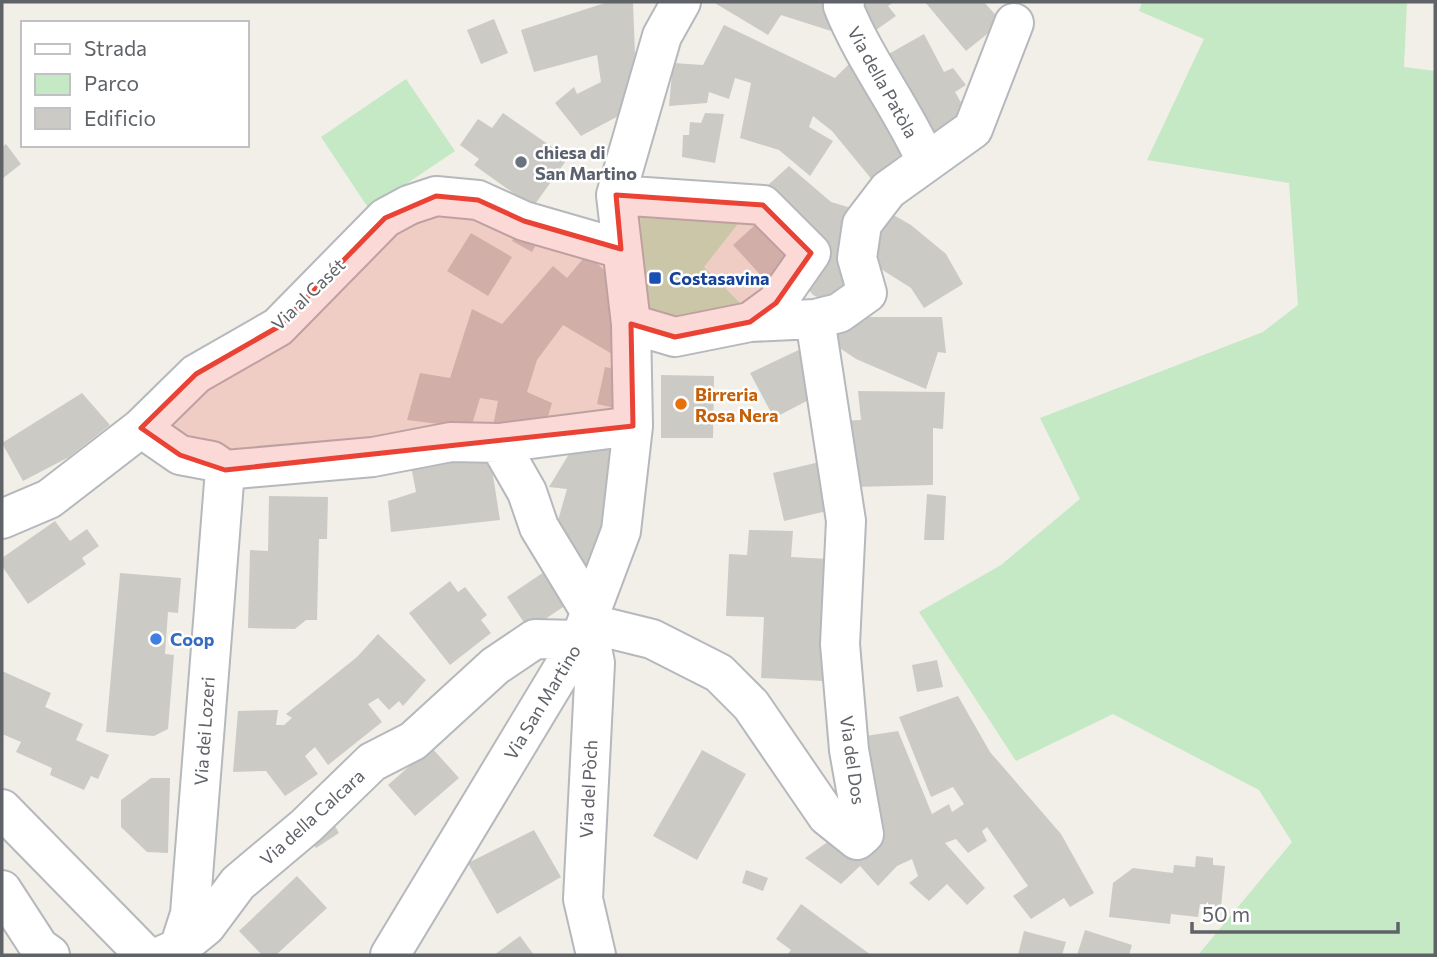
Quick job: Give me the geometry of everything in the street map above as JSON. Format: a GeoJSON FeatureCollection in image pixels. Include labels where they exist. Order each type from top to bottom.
{"type":"FeatureCollection","features":[{"type":"Feature","properties":{"kind":"street"},"geometry":{"type":"LineString","coordinates":[[681,2],[662,36],[617,195],[763,205],[811,253],[776,303],[750,321]]}},
{"type":"Feature","properties":{"kind":"street","name":"Via della Patòla"},"geometry":{"type":"LineString","coordinates":[[845,2],[844,6],[859,45],[926,161]]}},
{"type":"Feature","properties":{"kind":"street"},"geometry":{"type":"LineString","coordinates":[[631,324],[675,337],[750,321],[815,319],[839,313],[867,293],[857,258],[862,225],[888,190],[973,129],[1014,23]]}},
{"type":"Feature","properties":{"kind":"street","name":"Via San Martino"},"geometry":{"type":"LineString","coordinates":[[390,955],[586,625],[621,531],[633,426],[631,324],[617,195]]}},
{"type":"Feature","properties":{"kind":"street","name":"Via al Casét"},"geometry":{"type":"LineString","coordinates":[[2,519],[49,499],[141,428],[196,374],[278,327],[385,218],[409,205],[436,196],[478,200],[524,221],[621,248]]}},
{"type":"Feature","properties":{"kind":"street","name":"Via del Dos"},"geometry":{"type":"LineString","coordinates":[[586,625],[652,639],[719,673],[751,705],[827,816],[857,840],[864,834],[849,750],[840,644],[846,521],[815,319]]}},
{"type":"Feature","properties":{"kind":"street"},"geometry":{"type":"LineString","coordinates":[[141,428],[180,455],[212,461],[225,470],[373,457],[451,442],[499,443],[633,426]]}},
{"type":"Feature","properties":{"kind":"street"},"geometry":{"type":"LineString","coordinates":[[499,443],[527,492],[539,527],[586,625]]}},
{"type":"Feature","properties":{"kind":"street","name":"Via dei Lozeri"},"geometry":{"type":"LineString","coordinates":[[162,953],[190,914],[225,470]]}},
{"type":"Feature","properties":{"kind":"street","name":"Via della Calcara"},"geometry":{"type":"LineString","coordinates":[[162,953],[206,926],[238,883],[306,826],[372,762],[413,741],[495,666],[535,639],[586,625]]}},
{"type":"Feature","properties":{"kind":"street","name":"Via del Pòch"},"geometry":{"type":"LineString","coordinates":[[586,625],[595,663],[583,899],[596,955]]}},
{"type":"Feature","properties":{"kind":"street"},"geometry":{"type":"LineString","coordinates":[[2,809],[162,953]]}},
{"type":"Feature","properties":{"kind":"street"},"geometry":{"type":"LineString","coordinates":[[2,890],[39,947],[50,955]]}},
{"type":"Feature","properties":{"kind":"highlighted area"},"geometry":{"type":"Polygon","coordinates":[[[616,195],[763,205],[811,253],[776,303],[750,322],[675,337],[631,324],[633,426],[225,470],[180,455],[141,428],[196,374],[278,327],[385,218],[436,196],[478,200],[524,221],[621,249],[616,195]]]}},
{"type":"Feature","properties":{"kind":"green space"},"geometry":{"type":"Polygon","coordinates":[[[1142,2],[1407,2],[1404,67],[1435,71],[1435,955],[1198,955],[1292,842],[1259,790],[1113,714],[1016,761],[919,612],[1001,565],[1080,499],[1040,418],[1263,332],[1298,305],[1289,183],[1147,160],[1204,39],[1139,11],[1142,2]]]}},
{"type":"Feature","properties":{"kind":"green space"},"geometry":{"type":"Polygon","coordinates":[[[406,79],[455,151],[369,209],[321,137],[406,79]]]}},
{"type":"Feature","properties":{"kind":"green space"},"geometry":{"type":"Polygon","coordinates":[[[639,199],[748,211],[704,267],[751,314],[648,329],[639,199]]]}},
{"type":"Feature","properties":{"kind":"building"},"geometry":{"type":"Polygon","coordinates":[[[608,2],[633,2],[637,106],[581,136],[555,103],[574,87],[577,94],[601,82],[597,55],[534,72],[521,30],[608,2]]]}},
{"type":"Feature","properties":{"kind":"building"},"geometry":{"type":"Polygon","coordinates":[[[713,2],[836,2],[831,31],[781,15],[768,35],[713,2]]]}},
{"type":"Feature","properties":{"kind":"building"},"geometry":{"type":"Polygon","coordinates":[[[855,2],[894,2],[888,6],[896,16],[863,39],[855,2]]]}},
{"type":"Feature","properties":{"kind":"building"},"geometry":{"type":"Polygon","coordinates":[[[925,2],[984,2],[1002,22],[966,51],[925,2]]]}},
{"type":"Feature","properties":{"kind":"building"},"geometry":{"type":"Polygon","coordinates":[[[494,19],[508,53],[481,64],[467,30],[494,19]]]}},
{"type":"Feature","properties":{"kind":"building"},"geometry":{"type":"Polygon","coordinates":[[[724,25],[835,78],[855,58],[913,150],[878,187],[832,131],[813,116],[809,127],[833,141],[810,176],[779,150],[740,138],[751,83],[735,78],[729,99],[709,92],[707,103],[669,106],[673,63],[703,65],[724,25]]]}},
{"type":"Feature","properties":{"kind":"building"},"geometry":{"type":"Polygon","coordinates":[[[924,34],[944,72],[953,68],[966,85],[955,92],[971,120],[928,148],[878,60],[924,34]]]}},
{"type":"Feature","properties":{"kind":"building","name":"chiesa di San Martino"},"geometry":{"type":"Polygon","coordinates":[[[503,113],[568,158],[533,207],[474,165],[479,159],[460,145],[478,119],[492,128],[503,113]]]}},
{"type":"Feature","properties":{"kind":"building"},"geometry":{"type":"Polygon","coordinates":[[[705,113],[724,114],[715,163],[682,157],[683,135],[689,135],[690,122],[701,123],[705,113]]]}},
{"type":"Feature","properties":{"kind":"building"},"geometry":{"type":"Polygon","coordinates":[[[6,144],[21,164],[2,179],[2,147],[6,144]]]}},
{"type":"Feature","properties":{"kind":"building"},"geometry":{"type":"Polygon","coordinates":[[[789,166],[831,202],[858,210],[853,286],[835,305],[813,295],[803,282],[758,194],[789,166]]]}},
{"type":"Feature","properties":{"kind":"building"},"geometry":{"type":"Polygon","coordinates":[[[878,206],[911,225],[946,254],[963,284],[924,308],[911,288],[862,257],[878,206]]]}},
{"type":"Feature","properties":{"kind":"building"},"geometry":{"type":"Polygon","coordinates":[[[767,214],[802,252],[768,283],[733,245],[767,214]]]}},
{"type":"Feature","properties":{"kind":"building"},"geometry":{"type":"Polygon","coordinates":[[[517,232],[537,243],[532,252],[512,241],[517,232]]]}},
{"type":"Feature","properties":{"kind":"building"},"geometry":{"type":"Polygon","coordinates":[[[471,233],[512,257],[488,296],[447,271],[471,233]]]}},
{"type":"Feature","properties":{"kind":"building"},"geometry":{"type":"Polygon","coordinates":[[[587,254],[605,271],[623,303],[624,361],[563,325],[537,360],[527,392],[552,403],[544,430],[491,436],[498,401],[480,398],[471,428],[407,420],[420,373],[450,378],[472,309],[502,324],[553,266],[567,278],[587,254]]]}},
{"type":"Feature","properties":{"kind":"building"},"geometry":{"type":"Polygon","coordinates":[[[851,307],[865,317],[942,317],[946,353],[938,352],[926,389],[856,359],[828,340],[851,307]]]}},
{"type":"Feature","properties":{"kind":"building"},"geometry":{"type":"Polygon","coordinates":[[[803,348],[824,392],[774,418],[750,373],[803,348]]]}},
{"type":"Feature","properties":{"kind":"building"},"geometry":{"type":"Polygon","coordinates":[[[605,367],[622,370],[615,408],[597,404],[605,367]]]}},
{"type":"Feature","properties":{"kind":"building"},"geometry":{"type":"Polygon","coordinates":[[[661,375],[714,376],[713,438],[661,438],[661,375]]]}},
{"type":"Feature","properties":{"kind":"building"},"geometry":{"type":"Polygon","coordinates":[[[858,391],[945,392],[943,429],[933,428],[933,485],[854,487],[839,421],[861,420],[858,391]]]}},
{"type":"Feature","properties":{"kind":"building"},"geometry":{"type":"Polygon","coordinates":[[[82,393],[110,425],[69,457],[23,481],[2,443],[82,393]]]}},
{"type":"Feature","properties":{"kind":"building"},"geometry":{"type":"Polygon","coordinates":[[[592,436],[624,440],[591,587],[569,569],[570,540],[555,531],[567,489],[549,487],[572,449],[585,453],[592,436]]]}},
{"type":"Feature","properties":{"kind":"building"},"geometry":{"type":"Polygon","coordinates":[[[489,450],[500,520],[391,532],[388,501],[416,492],[409,456],[489,450]]]}},
{"type":"Feature","properties":{"kind":"building"},"geometry":{"type":"Polygon","coordinates":[[[828,460],[840,508],[784,521],[773,473],[828,460]]]}},
{"type":"Feature","properties":{"kind":"building"},"geometry":{"type":"Polygon","coordinates":[[[927,494],[946,496],[944,540],[924,540],[927,494]]]}},
{"type":"Feature","properties":{"kind":"building"},"geometry":{"type":"Polygon","coordinates":[[[269,496],[328,497],[327,539],[319,539],[317,620],[306,620],[295,629],[248,628],[250,550],[268,551],[269,496]]]}},
{"type":"Feature","properties":{"kind":"building"},"geometry":{"type":"Polygon","coordinates":[[[55,521],[70,541],[87,529],[99,546],[82,558],[86,564],[28,604],[2,566],[2,558],[55,521]]]}},
{"type":"Feature","properties":{"kind":"building"},"geometry":{"type":"Polygon","coordinates":[[[749,530],[793,531],[791,557],[829,559],[824,681],[761,678],[764,617],[726,616],[729,554],[747,555],[749,530]]]}},
{"type":"Feature","properties":{"kind":"building"},"geometry":{"type":"Polygon","coordinates":[[[550,568],[572,601],[529,630],[507,597],[550,568]]]}},
{"type":"Feature","properties":{"kind":"building"},"geometry":{"type":"Polygon","coordinates":[[[120,573],[181,578],[178,613],[168,612],[165,654],[174,655],[168,729],[154,736],[106,732],[120,573]]]}},
{"type":"Feature","properties":{"kind":"building"},"geometry":{"type":"Polygon","coordinates":[[[450,581],[458,592],[465,587],[487,615],[481,620],[491,633],[450,665],[409,613],[450,581]]]}},
{"type":"Feature","properties":{"kind":"building"},"geometry":{"type":"Polygon","coordinates":[[[378,634],[426,680],[403,706],[399,701],[389,710],[378,698],[368,704],[382,722],[328,765],[315,747],[305,756],[318,774],[285,796],[266,771],[233,772],[238,711],[278,710],[276,725],[284,725],[292,718],[286,714],[357,657],[378,634]]]}},
{"type":"Feature","properties":{"kind":"building"},"geometry":{"type":"Polygon","coordinates":[[[937,660],[943,687],[917,692],[912,665],[937,660]]]}},
{"type":"Feature","properties":{"kind":"building"},"geometry":{"type":"Polygon","coordinates":[[[2,671],[51,693],[45,707],[83,724],[76,740],[109,755],[98,779],[91,776],[84,790],[50,775],[52,768],[16,752],[21,742],[2,734],[2,671]]]}},
{"type":"Feature","properties":{"kind":"building"},"geometry":{"type":"Polygon","coordinates":[[[958,696],[990,752],[1061,834],[1094,893],[1070,907],[1064,898],[1031,919],[1013,896],[1028,886],[987,827],[982,831],[987,841],[968,853],[956,839],[945,843],[985,888],[967,905],[947,884],[929,901],[909,883],[918,876],[912,859],[897,866],[878,886],[860,866],[841,884],[805,858],[836,836],[859,737],[898,731],[932,814],[949,804],[952,812],[964,804],[953,787],[931,797],[899,717],[958,696]]]}},
{"type":"Feature","properties":{"kind":"building"},"geometry":{"type":"Polygon","coordinates":[[[431,747],[459,778],[415,816],[388,785],[431,747]]]}},
{"type":"Feature","properties":{"kind":"building"},"geometry":{"type":"Polygon","coordinates":[[[702,750],[746,774],[697,860],[653,836],[702,750]]]}},
{"type":"Feature","properties":{"kind":"building"},"geometry":{"type":"Polygon","coordinates":[[[151,778],[170,778],[168,853],[147,852],[121,827],[121,800],[151,778]]]}},
{"type":"Feature","properties":{"kind":"building"},"geometry":{"type":"Polygon","coordinates":[[[332,821],[339,833],[316,848],[308,837],[332,821]]]}},
{"type":"Feature","properties":{"kind":"building"},"geometry":{"type":"Polygon","coordinates":[[[534,830],[561,877],[497,914],[468,863],[534,830]]]}},
{"type":"Feature","properties":{"kind":"building"},"geometry":{"type":"Polygon","coordinates":[[[1196,856],[1213,858],[1213,865],[1225,866],[1221,907],[1200,904],[1198,917],[1171,914],[1170,924],[1109,917],[1113,883],[1133,868],[1173,873],[1174,865],[1195,867],[1196,856]]]}},
{"type":"Feature","properties":{"kind":"building"},"geometry":{"type":"Polygon","coordinates":[[[746,870],[768,878],[763,891],[742,883],[746,870]]]}},
{"type":"Feature","properties":{"kind":"building"},"geometry":{"type":"Polygon","coordinates":[[[297,876],[327,908],[276,955],[262,955],[239,931],[297,876]]]}},
{"type":"Feature","properties":{"kind":"building"},"geometry":{"type":"Polygon","coordinates":[[[801,904],[871,955],[787,955],[791,950],[776,939],[801,904]]]}},
{"type":"Feature","properties":{"kind":"building"},"geometry":{"type":"Polygon","coordinates":[[[1085,930],[1132,945],[1129,955],[1077,955],[1085,930]]]}},
{"type":"Feature","properties":{"kind":"building"},"geometry":{"type":"Polygon","coordinates":[[[1024,931],[1066,942],[1062,955],[1018,955],[1024,931]]]}},
{"type":"Feature","properties":{"kind":"building"},"geometry":{"type":"Polygon","coordinates":[[[520,936],[534,955],[494,955],[520,936]]]}},
{"type":"Feature","properties":{"kind":"place","name":"chiesa di San Martino"},"geometry":{"type":"Point","coordinates":[521,162]}},
{"type":"Feature","properties":{"kind":"place","name":"Costasavina"},"geometry":{"type":"Point","coordinates":[655,278]}},
{"type":"Feature","properties":{"kind":"place","name":"Birreria Rosa Nera"},"geometry":{"type":"Point","coordinates":[681,404]}},
{"type":"Feature","properties":{"kind":"place","name":"Coop"},"geometry":{"type":"Point","coordinates":[156,639]}}]}
